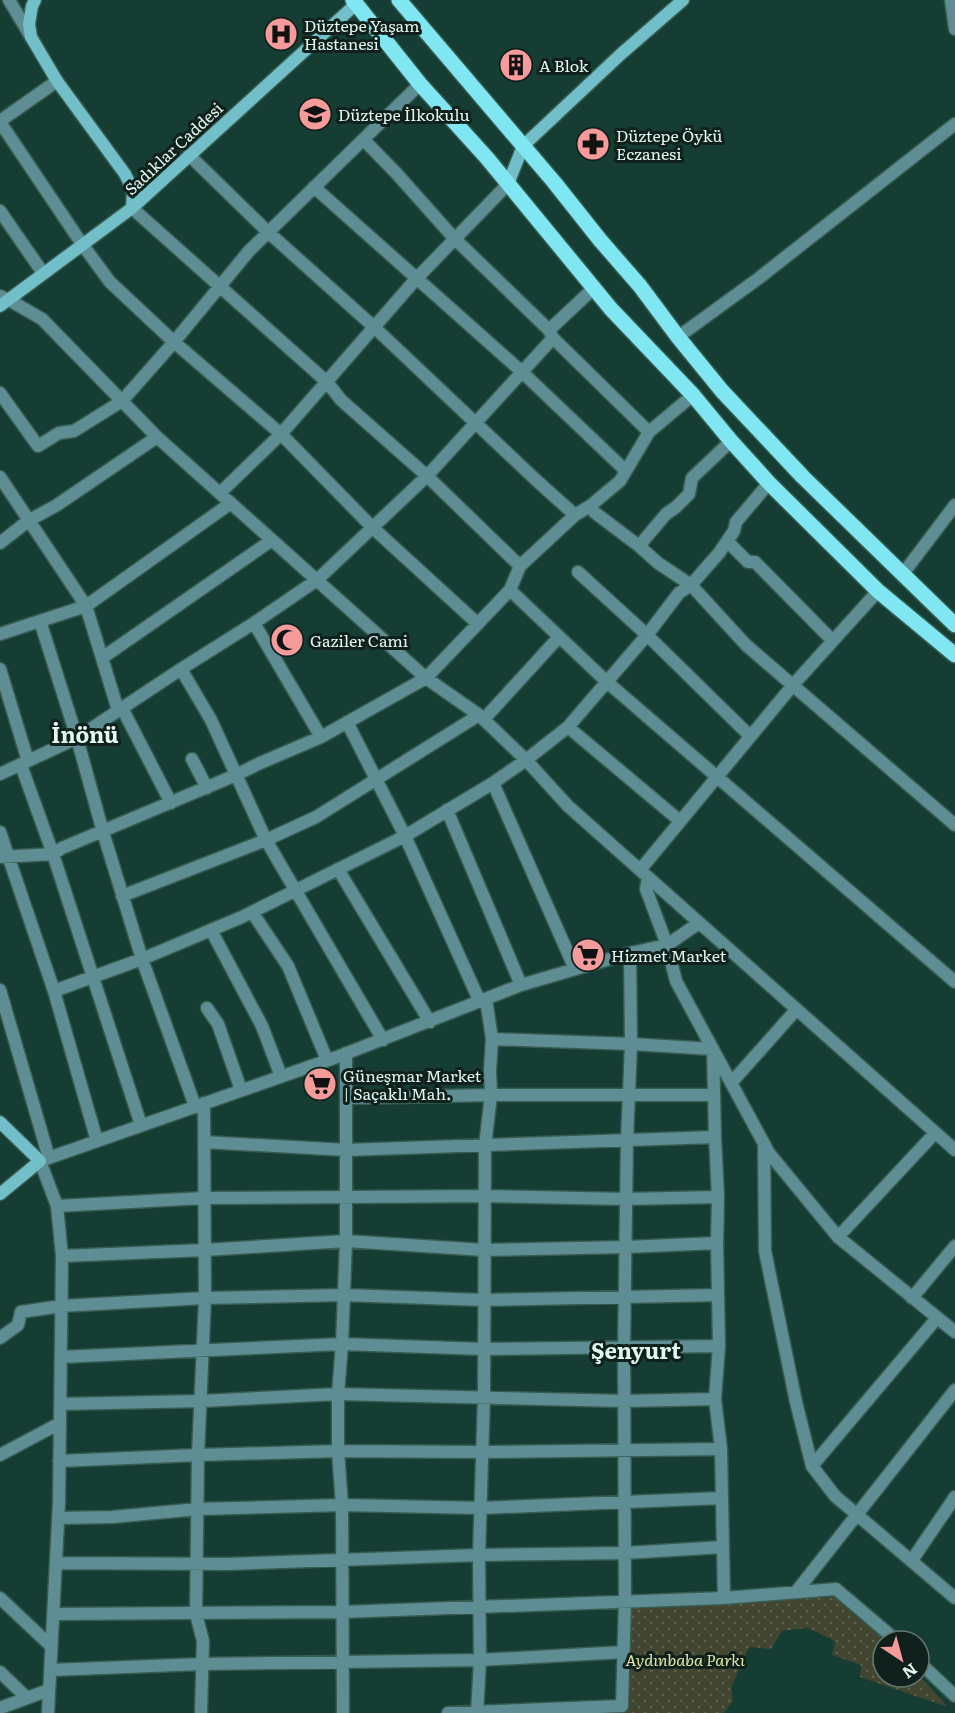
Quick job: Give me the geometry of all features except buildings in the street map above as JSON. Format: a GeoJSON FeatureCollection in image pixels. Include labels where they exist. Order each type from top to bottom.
{"type":"FeatureCollection","features":[{"type":"Feature","properties":{"kind":"main road"},"geometry":{"type":"LineString","coordinates":[[35,0],[29,24],[31,38],[57,81],[125,174],[133,190],[132,208]]}},
{"type":"Feature","properties":{"kind":"main road"},"geometry":{"type":"LineString","coordinates":[[399,0],[640,286],[722,391],[803,477],[955,625]]}},
{"type":"Feature","properties":{"kind":"main road"},"geometry":{"type":"LineString","coordinates":[[508,184],[523,146],[621,54],[683,0]]}},
{"type":"Feature","properties":{"kind":"main road"},"geometry":{"type":"LineString","coordinates":[[355,1],[420,84],[487,158],[611,309],[693,395],[730,441],[878,591],[955,655]]}},
{"type":"Feature","properties":{"kind":"main road","name":"Sadıklar Caddesi"},"geometry":{"type":"LineString","coordinates":[[3,301],[132,208],[355,1]]}},
{"type":"Feature","properties":{"kind":"main road"},"geometry":{"type":"LineString","coordinates":[[0,1122],[44,1159],[0,1194]]}},
{"type":"Feature","properties":{"kind":"street"},"geometry":{"type":"LineString","coordinates":[[9,0],[31,38]]}},
{"type":"Feature","properties":{"kind":"street"},"geometry":{"type":"LineString","coordinates":[[951,0],[955,29]]}},
{"type":"Feature","properties":{"kind":"street"},"geometry":{"type":"LineString","coordinates":[[57,81],[0,121],[82,244],[111,282],[174,342],[281,434],[373,528],[478,624]]}},
{"type":"Feature","properties":{"kind":"street"},"geometry":{"type":"LineString","coordinates":[[0,393],[38,446],[59,433],[74,431],[122,400],[268,232],[420,84]]}},
{"type":"Feature","properties":{"kind":"street"},"geometry":{"type":"LineString","coordinates":[[678,337],[759,278],[955,124]]}},
{"type":"Feature","properties":{"kind":"street"},"geometry":{"type":"LineString","coordinates":[[364,140],[454,238],[649,432]]}},
{"type":"Feature","properties":{"kind":"street"},"geometry":{"type":"LineString","coordinates":[[189,155],[268,232],[576,515]]}},
{"type":"Feature","properties":{"kind":"street"},"geometry":{"type":"LineString","coordinates":[[220,493],[281,434],[416,279],[508,184]]}},
{"type":"Feature","properties":{"kind":"street"},"geometry":{"type":"LineString","coordinates":[[314,187],[521,371],[625,470]]}},
{"type":"Feature","properties":{"kind":"street"},"geometry":{"type":"LineString","coordinates":[[132,208],[327,382],[341,400],[427,476],[520,566]]}},
{"type":"Feature","properties":{"kind":"street"},"geometry":{"type":"LineString","coordinates":[[0,211],[43,273]]}},
{"type":"Feature","properties":{"kind":"street"},"geometry":{"type":"LineString","coordinates":[[0,774],[77,738],[317,580],[427,476],[594,288]]}},
{"type":"Feature","properties":{"kind":"street"},"geometry":{"type":"LineString","coordinates":[[3,301],[42,319],[158,437],[426,678],[479,716],[526,760],[568,806],[955,1150]]}},
{"type":"Feature","properties":{"kind":"street"},"geometry":{"type":"LineString","coordinates":[[4,857],[53,854],[62,848],[236,776],[321,736],[426,678],[510,590],[520,566],[576,515],[620,481],[649,432],[693,395]]}},
{"type":"Feature","properties":{"kind":"street"},"geometry":{"type":"LineString","coordinates":[[0,543],[28,521],[57,505],[158,437]]}},
{"type":"Feature","properties":{"kind":"street"},"geometry":{"type":"LineString","coordinates":[[639,546],[666,514],[689,494],[692,478],[730,441]]}},
{"type":"Feature","properties":{"kind":"street"},"geometry":{"type":"LineString","coordinates":[[0,477],[86,606],[120,709],[171,803]]}},
{"type":"Feature","properties":{"kind":"street"},"geometry":{"type":"LineString","coordinates":[[54,991],[142,959],[252,912],[405,836],[493,783],[526,760],[568,727],[647,635],[679,593],[691,585],[727,541],[734,531],[736,522],[769,483]]}},
{"type":"Feature","properties":{"kind":"street"},"geometry":{"type":"LineString","coordinates":[[0,634],[86,606],[231,503]]}},
{"type":"Feature","properties":{"kind":"street"},"geometry":{"type":"LineString","coordinates":[[902,575],[955,505]]}},
{"type":"Feature","properties":{"kind":"street"},"geometry":{"type":"LineString","coordinates":[[590,506],[594,512],[658,563],[691,585],[746,645],[955,825]]}},
{"type":"Feature","properties":{"kind":"street"},"geometry":{"type":"LineString","coordinates":[[102,658],[272,540]]}},
{"type":"Feature","properties":{"kind":"street"},"geometry":{"type":"LineString","coordinates":[[727,541],[748,562],[755,562],[833,641]]}},
{"type":"Feature","properties":{"kind":"street"},"geometry":{"type":"LineString","coordinates":[[578,572],[647,635],[750,736]]}},
{"type":"Feature","properties":{"kind":"street"},"geometry":{"type":"LineString","coordinates":[[510,590],[607,682],[955,982]]}},
{"type":"Feature","properties":{"kind":"street"},"geometry":{"type":"LineString","coordinates":[[878,591],[793,685],[716,777],[680,821],[644,874],[646,889],[667,945],[676,981],[769,1153],[838,1237],[955,1332]]}},
{"type":"Feature","properties":{"kind":"street"},"geometry":{"type":"LineString","coordinates":[[40,621],[142,959],[199,1105],[204,1142],[205,1250],[204,1350],[198,1455],[196,1614],[203,1641],[201,1713]]}},
{"type":"Feature","properties":{"kind":"street"},"geometry":{"type":"LineString","coordinates":[[254,623],[321,736]]}},
{"type":"Feature","properties":{"kind":"street"},"geometry":{"type":"LineString","coordinates":[[479,716],[485,718],[559,637]]}},
{"type":"Feature","properties":{"kind":"street"},"geometry":{"type":"LineString","coordinates":[[0,669],[24,763],[141,1125]]}},
{"type":"Feature","properties":{"kind":"street"},"geometry":{"type":"LineString","coordinates":[[181,669],[211,720],[266,840],[383,1040]]}},
{"type":"Feature","properties":{"kind":"street"},"geometry":{"type":"LineString","coordinates":[[122,896],[316,818],[479,716]]}},
{"type":"Feature","properties":{"kind":"street"},"geometry":{"type":"LineString","coordinates":[[346,722],[405,836],[483,1001],[492,1039],[491,1095],[485,1146],[484,1397],[479,1555],[480,1660],[477,1713]]}},
{"type":"Feature","properties":{"kind":"street"},"geometry":{"type":"LineString","coordinates":[[568,727],[680,821]]}},
{"type":"Feature","properties":{"kind":"street"},"geometry":{"type":"LineString","coordinates":[[192,759],[207,788]]}},
{"type":"Feature","properties":{"kind":"street"},"geometry":{"type":"LineString","coordinates":[[493,783],[576,969]]}},
{"type":"Feature","properties":{"kind":"street"},"geometry":{"type":"LineString","coordinates":[[447,810],[521,985]]}},
{"type":"Feature","properties":{"kind":"street"},"geometry":{"type":"LineString","coordinates":[[0,832],[4,857],[54,991],[97,1141]]}},
{"type":"Feature","properties":{"kind":"street"},"geometry":{"type":"LineString","coordinates":[[338,869],[430,1022]]}},
{"type":"Feature","properties":{"kind":"street"},"geometry":{"type":"LineString","coordinates":[[252,912],[288,966],[327,1060]]}},
{"type":"Feature","properties":{"kind":"street"},"geometry":{"type":"LineString","coordinates":[[44,1159],[383,1040],[521,985],[630,953],[667,945],[699,922]]}},
{"type":"Feature","properties":{"kind":"street"},"geometry":{"type":"LineString","coordinates":[[211,930],[262,1026],[281,1076]]}},
{"type":"Feature","properties":{"kind":"street"},"geometry":{"type":"LineString","coordinates":[[448,1713],[622,1706],[625,1601],[626,1199],[631,1044],[630,953]]}},
{"type":"Feature","properties":{"kind":"street"},"geometry":{"type":"LineString","coordinates":[[0,990],[57,1206],[63,1256],[58,1518],[48,1713]]}},
{"type":"Feature","properties":{"kind":"street"},"geometry":{"type":"LineString","coordinates":[[207,1008],[218,1024],[241,1090]]}},
{"type":"Feature","properties":{"kind":"street"},"geometry":{"type":"LineString","coordinates":[[731,1083],[796,1010]]}},
{"type":"Feature","properties":{"kind":"street"},"geometry":{"type":"LineString","coordinates":[[492,1039],[713,1049]]}},
{"type":"Feature","properties":{"kind":"street"},"geometry":{"type":"LineString","coordinates":[[713,1049],[718,1197],[719,1346],[715,1399],[721,1449],[724,1598]]}},
{"type":"Feature","properties":{"kind":"street"},"geometry":{"type":"LineString","coordinates":[[343,1713],[342,1505],[338,1451],[338,1394],[346,1242],[346,1053]]}},
{"type":"Feature","properties":{"kind":"street"},"geometry":{"type":"LineString","coordinates":[[346,1098],[491,1095],[714,1095]]}},
{"type":"Feature","properties":{"kind":"street"},"geometry":{"type":"LineString","coordinates":[[838,1237],[935,1133]]}},
{"type":"Feature","properties":{"kind":"street"},"geometry":{"type":"LineString","coordinates":[[204,1142],[346,1150],[715,1137]]}},
{"type":"Feature","properties":{"kind":"street"},"geometry":{"type":"LineString","coordinates":[[764,1143],[765,1251],[796,1402],[812,1466],[835,1496],[955,1598]]}},
{"type":"Feature","properties":{"kind":"street"},"geometry":{"type":"LineString","coordinates":[[57,1206],[204,1198],[484,1196],[626,1199],[718,1197]]}},
{"type":"Feature","properties":{"kind":"street"},"geometry":{"type":"LineString","coordinates":[[63,1256],[346,1242],[484,1250],[717,1243]]}},
{"type":"Feature","properties":{"kind":"street"},"geometry":{"type":"LineString","coordinates":[[912,1298],[955,1246]]}},
{"type":"Feature","properties":{"kind":"street"},"geometry":{"type":"LineString","coordinates":[[0,1338],[18,1325],[21,1312],[61,1306],[205,1298],[344,1295],[483,1300],[718,1295]]}},
{"type":"Feature","properties":{"kind":"street"},"geometry":{"type":"LineString","coordinates":[[812,1466],[937,1317]]}},
{"type":"Feature","properties":{"kind":"street"},"geometry":{"type":"LineString","coordinates":[[61,1357],[342,1344],[483,1349],[719,1346]]}},
{"type":"Feature","properties":{"kind":"street"},"geometry":{"type":"LineString","coordinates":[[796,1592],[955,1390]]}},
{"type":"Feature","properties":{"kind":"street"},"geometry":{"type":"LineString","coordinates":[[60,1404],[202,1401],[338,1394],[624,1401],[715,1399]]}},
{"type":"Feature","properties":{"kind":"street"},"geometry":{"type":"LineString","coordinates":[[0,1455],[60,1423]]}},
{"type":"Feature","properties":{"kind":"street"},"geometry":{"type":"LineString","coordinates":[[59,1461],[338,1451],[721,1449]]}},
{"type":"Feature","properties":{"kind":"street"},"geometry":{"type":"LineString","coordinates":[[912,1560],[955,1497]]}},
{"type":"Feature","properties":{"kind":"street"},"geometry":{"type":"LineString","coordinates":[[58,1518],[112,1517],[198,1509],[342,1505],[481,1508],[722,1498]]}},
{"type":"Feature","properties":{"kind":"street"},"geometry":{"type":"LineString","coordinates":[[56,1563],[197,1565],[479,1555],[625,1554],[723,1547]]}},
{"type":"Feature","properties":{"kind":"street"},"geometry":{"type":"LineString","coordinates":[[53,1614],[342,1612],[724,1598],[836,1589],[883,1629]]}},
{"type":"Feature","properties":{"kind":"street"},"geometry":{"type":"LineString","coordinates":[[0,1598],[51,1646]]}},
{"type":"Feature","properties":{"kind":"street"},"geometry":{"type":"LineString","coordinates":[[51,1670],[202,1664],[480,1660],[624,1652]]}},
{"type":"Feature","properties":{"kind":"street"},"geometry":{"type":"LineString","coordinates":[[0,1672],[27,1698]]}},
{"type":"Feature","properties":{"kind":"street"},"geometry":{"type":"LineString","coordinates":[[931,1673],[955,1696]]}},
{"type":"Feature","properties":{"kind":"street"},"geometry":{"type":"LineString","coordinates":[[0,1708],[49,1690]]}},
{"type":"Feature","properties":{"kind":"green space","name":"Aydınbaba Parkı"},"geometry":{"type":"Polygon","coordinates":[[[836,1597],[875,1629],[871,1629],[871,1681],[860,1677],[861,1665],[832,1655],[835,1641],[808,1628],[782,1631],[771,1649],[749,1647],[731,1688],[733,1701],[724,1713],[626,1713],[632,1608],[836,1597]]]}},
{"type":"Feature","properties":{"kind":"green space","name":"Aydınbaba Parkı"},"geometry":{"type":"Polygon","coordinates":[[[931,1688],[948,1707],[895,1689],[931,1688]]]}},
{"type":"Feature","properties":{"kind":"place","name":"Düztepe Yaşam Hastanesi"},"geometry":{"type":"Point","coordinates":[281,34]}},
{"type":"Feature","properties":{"kind":"place","name":"A Blok"},"geometry":{"type":"Point","coordinates":[516,65]}},
{"type":"Feature","properties":{"kind":"place","name":"Düztepe İlkokulu"},"geometry":{"type":"Point","coordinates":[315,114]}},
{"type":"Feature","properties":{"kind":"place","name":"Düztepe Öykü Eczanesi"},"geometry":{"type":"Point","coordinates":[593,144]}},
{"type":"Feature","properties":{"kind":"place","name":"Gaziler Cami"},"geometry":{"type":"Point","coordinates":[287,640]}},
{"type":"Feature","properties":{"kind":"place","name":"Hizmet Market"},"geometry":{"type":"Point","coordinates":[588,955]}},
{"type":"Feature","properties":{"kind":"place","name":"Güneşmar Market | Saçaklı Mah."},"geometry":{"type":"Point","coordinates":[320,1084]}},
{"type":"Feature","properties":{"kind":"district","name":"İnönü"},"geometry":{"type":"Point","coordinates":[85,733]}},
{"type":"Feature","properties":{"kind":"district","name":"Şenyurt"},"geometry":{"type":"Point","coordinates":[636,1349]}}]}
